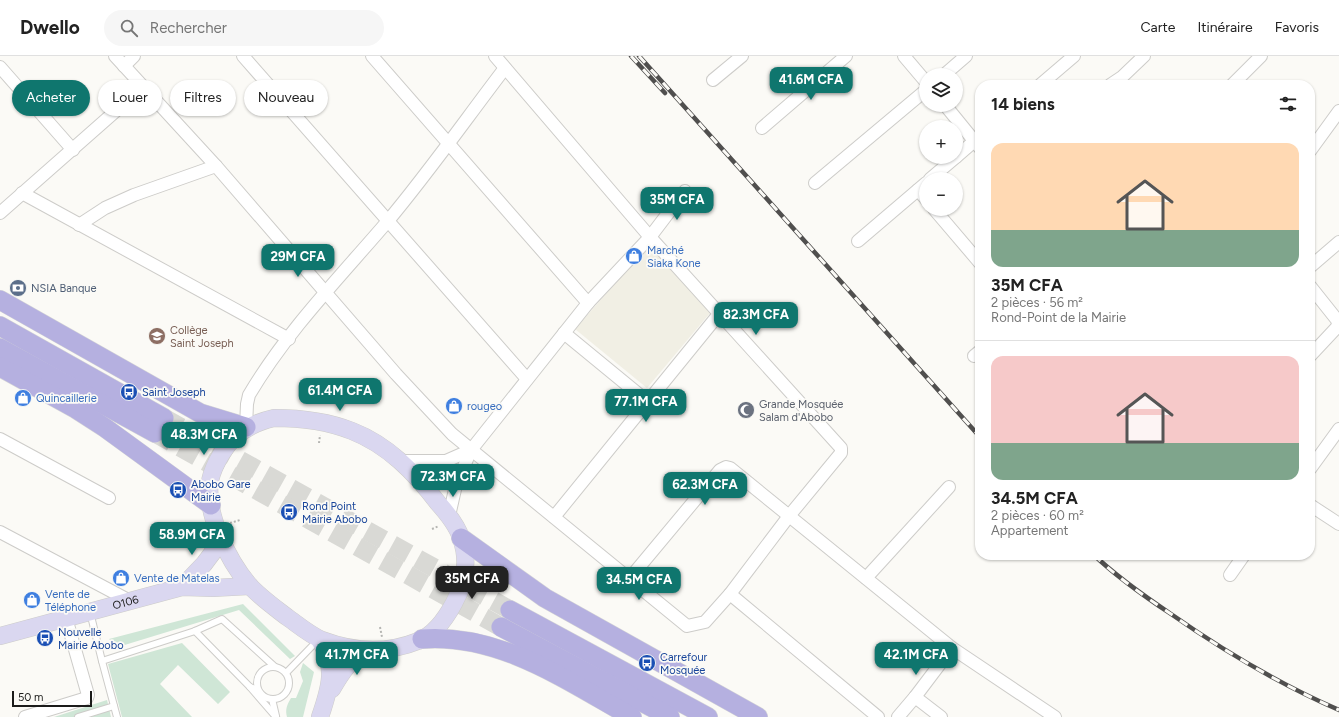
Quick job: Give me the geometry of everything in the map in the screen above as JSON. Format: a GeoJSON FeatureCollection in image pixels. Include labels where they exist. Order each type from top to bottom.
{"type":"FeatureCollection","features":[{"type":"Feature","properties":{"kind":"main road"},"geometry":{"type":"LineString","coordinates":[[0,300],[200,413],[246,427]]}},
{"type":"Feature","properties":{"kind":"main road"},"geometry":{"type":"LineString","coordinates":[[0,326],[160,425],[0,348]]}},
{"type":"Feature","properties":{"kind":"main road"},"geometry":{"type":"LineString","coordinates":[[0,367],[76,409],[104,427],[211,505]]}},
{"type":"Feature","properties":{"kind":"main road"},"geometry":{"type":"LineString","coordinates":[[274,418],[298,418],[323,422],[353,431],[370,440],[401,461],[417,477],[449,516],[461,538],[466,564],[464,579],[459,594],[441,624],[422,639],[404,646],[369,650],[352,648],[319,639],[269,603],[250,586],[222,540],[211,505],[210,480],[217,462],[225,448],[246,427],[257,422],[274,418]]}},
{"type":"Feature","properties":{"kind":"main road"},"geometry":{"type":"LineString","coordinates":[[461,538],[545,598],[758,717]]}},
{"type":"Feature","properties":{"kind":"main road"},"geometry":{"type":"LineString","coordinates":[[182,587],[204,564],[222,540]]}},
{"type":"Feature","properties":{"kind":"main road","name":"O106"},"geometry":{"type":"LineString","coordinates":[[3,633],[90,612],[182,587],[213,588],[250,586]]}},
{"type":"Feature","properties":{"kind":"main road"},"geometry":{"type":"LineString","coordinates":[[510,610],[708,717]]}},
{"type":"Feature","properties":{"kind":"main road"},"geometry":{"type":"LineString","coordinates":[[501,627],[670,717]]}},
{"type":"Feature","properties":{"kind":"main road"},"geometry":{"type":"LineString","coordinates":[[422,639],[442,638],[461,640],[510,653],[534,663],[632,717]]}},
{"type":"Feature","properties":{"kind":"main road"},"geometry":{"type":"LineString","coordinates":[[319,639],[330,659],[331,669],[326,698],[320,717]]}},
{"type":"Feature","properties":{"kind":"main road"},"geometry":{"type":"LineString","coordinates":[[326,698],[343,669],[355,658],[369,650]]}},
{"type":"Feature","properties":{"kind":"street"},"geometry":{"type":"LineString","coordinates":[[115,56],[137,80]]}},
{"type":"Feature","properties":{"kind":"street"},"geometry":{"type":"LineString","coordinates":[[124,66],[134,56]]}},
{"type":"Feature","properties":{"kind":"street"},"geometry":{"type":"LineString","coordinates":[[243,56],[527,379]]}},
{"type":"Feature","properties":{"kind":"street"},"geometry":{"type":"LineString","coordinates":[[372,56],[450,143],[588,303]]}},
{"type":"Feature","properties":{"kind":"street"},"geometry":{"type":"LineString","coordinates":[[162,108],[216,166],[326,291],[396,374],[452,434],[687,626],[706,622],[730,594],[789,516],[841,453],[841,448],[650,237],[494,56]]}},
{"type":"Feature","properties":{"kind":"street"},"geometry":{"type":"LineString","coordinates":[[713,80],[742,56]]}},
{"type":"Feature","properties":{"kind":"street"},"geometry":{"type":"LineString","coordinates":[[762,128],[846,56]]}},
{"type":"Feature","properties":{"kind":"street"},"geometry":{"type":"LineString","coordinates":[[904,56],[919,74]]}},
{"type":"Feature","properties":{"kind":"street"},"geometry":{"type":"LineString","coordinates":[[952,68],[966,56]]}},
{"type":"Feature","properties":{"kind":"street"},"geometry":{"type":"LineString","coordinates":[[1046,80],[1074,56]]}},
{"type":"Feature","properties":{"kind":"street"},"geometry":{"type":"LineString","coordinates":[[1127,80],[1144,56]]}},
{"type":"Feature","properties":{"kind":"street"},"geometry":{"type":"LineString","coordinates":[[1237,80],[1261,56]]}},
{"type":"Feature","properties":{"kind":"street"},"geometry":{"type":"LineString","coordinates":[[0,67],[72,150]]}},
{"type":"Feature","properties":{"kind":"street"},"geometry":{"type":"LineString","coordinates":[[246,427],[246,404],[249,395],[289,339],[326,291],[387,221],[450,143],[505,68]]}},
{"type":"Feature","properties":{"kind":"street"},"geometry":{"type":"LineString","coordinates":[[815,183],[919,96]]}},
{"type":"Feature","properties":{"kind":"street"},"geometry":{"type":"LineString","coordinates":[[1315,144],[1339,111]]}},
{"type":"Feature","properties":{"kind":"street"},"geometry":{"type":"LineString","coordinates":[[951,112],[975,139]]}},
{"type":"Feature","properties":{"kind":"street"},"geometry":{"type":"LineString","coordinates":[[0,213],[110,116]]}},
{"type":"Feature","properties":{"kind":"street"},"geometry":{"type":"LineString","coordinates":[[963,152],[975,144]]}},
{"type":"Feature","properties":{"kind":"street"},"geometry":{"type":"LineString","coordinates":[[938,172],[948,164]]}},
{"type":"Feature","properties":{"kind":"street"},"geometry":{"type":"LineString","coordinates":[[80,225],[105,208],[134,195],[216,166]]}},
{"type":"Feature","properties":{"kind":"street"},"geometry":{"type":"LineString","coordinates":[[858,241],[919,189]]}},
{"type":"Feature","properties":{"kind":"street"},"geometry":{"type":"LineString","coordinates":[[449,516],[456,485],[471,450],[588,303],[650,237],[685,191]]}},
{"type":"Feature","properties":{"kind":"street"},"geometry":{"type":"LineString","coordinates":[[22,193],[289,339]]}},
{"type":"Feature","properties":{"kind":"street"},"geometry":{"type":"LineString","coordinates":[[940,216],[975,257]]}},
{"type":"Feature","properties":{"kind":"street"},"geometry":{"type":"LineString","coordinates":[[1315,262],[1339,242]]}},
{"type":"Feature","properties":{"kind":"street"},"geometry":{"type":"LineString","coordinates":[[1315,292],[1337,320],[1338,326],[1315,351]]}},
{"type":"Feature","properties":{"kind":"street"},"geometry":{"type":"LineString","coordinates":[[554,517],[720,314]]}},
{"type":"Feature","properties":{"kind":"street"},"geometry":{"type":"LineString","coordinates":[[564,333],[648,402]]}},
{"type":"Feature","properties":{"kind":"street"},"geometry":{"type":"LineString","coordinates":[[1315,462],[1339,429]]}},
{"type":"Feature","properties":{"kind":"street"},"geometry":{"type":"LineString","coordinates":[[0,439],[109,498]]}},
{"type":"Feature","properties":{"kind":"street"},"geometry":{"type":"LineString","coordinates":[[401,461],[446,461],[471,450]]}},
{"type":"Feature","properties":{"kind":"street"},"geometry":{"type":"LineString","coordinates":[[630,578],[720,470],[726,467],[730,468],[952,648],[1055,717]]}},
{"type":"Feature","properties":{"kind":"street"},"geometry":{"type":"LineString","coordinates":[[866,578],[948,487]]}},
{"type":"Feature","properties":{"kind":"street"},"geometry":{"type":"LineString","coordinates":[[1315,508],[1339,524]]}},
{"type":"Feature","properties":{"kind":"street"},"geometry":{"type":"LineString","coordinates":[[0,532],[130,601]]}},
{"type":"Feature","properties":{"kind":"street"},"geometry":{"type":"LineString","coordinates":[[1230,575],[1240,560]]}},
{"type":"Feature","properties":{"kind":"street"},"geometry":{"type":"LineString","coordinates":[[730,594],[878,717]]}},
{"type":"Feature","properties":{"kind":"street"},"geometry":{"type":"LineString","coordinates":[[25,717],[87,698],[88,695],[66,618]]}},
{"type":"Feature","properties":{"kind":"street"},"geometry":{"type":"LineString","coordinates":[[898,717],[916,697],[952,648]]}},
{"type":"Feature","properties":{"kind":"street"},"geometry":{"type":"LineString","coordinates":[[916,697],[941,717]]}},
{"type":"Feature","properties":{"kind":"lane"},"geometry":{"type":"LineString","coordinates":[[90,612],[117,717]]}},
{"type":"Feature","properties":{"kind":"lane"},"geometry":{"type":"LineString","coordinates":[[102,661],[224,619],[274,666],[286,672],[288,677],[288,688],[282,696],[272,699],[264,696],[258,690],[250,688]]}},
{"type":"Feature","properties":{"kind":"lane"},"geometry":{"type":"LineString","coordinates":[[195,630],[276,717]]}},
{"type":"Feature","properties":{"kind":"lane"},"geometry":{"type":"LineString","coordinates":[[286,672],[319,639]]}},
{"type":"Feature","properties":{"kind":"lane"},"geometry":{"type":"LineString","coordinates":[[258,690],[257,684],[259,674],[263,670],[274,666]]}},
{"type":"Feature","properties":{"kind":"lane"},"geometry":{"type":"LineString","coordinates":[[272,699],[276,717]]}},
{"type":"Feature","properties":{"kind":"lane"},"geometry":{"type":"LineString","coordinates":[[78,717],[94,715],[114,706]]}},
{"type":"Feature","properties":{"kind":"shaded area"},"geometry":{"type":"Polygon","coordinates":[[[650,244],[710,313],[647,388],[575,329],[650,244]]]}},
{"type":"Feature","properties":{"kind":"green space"},"geometry":{"type":"Polygon","coordinates":[[[243,604],[295,656],[290,659],[239,610],[118,647],[109,639],[243,604]]]}},
{"type":"Feature","properties":{"kind":"green space"},"geometry":{"type":"Polygon","coordinates":[[[182,643],[230,692],[218,704],[178,665],[160,684],[192,717],[122,717],[108,664],[182,643]]]}},
{"type":"Feature","properties":{"kind":"green space"},"geometry":{"type":"Polygon","coordinates":[[[303,663],[314,672],[303,717],[287,717],[286,709],[288,703],[291,698],[296,698],[303,681],[300,672],[303,663]]]}},
{"type":"Feature","properties":{"kind":"green space"},"geometry":{"type":"Polygon","coordinates":[[[107,700],[111,717],[54,717],[107,700]]]}},
{"type":"Feature","properties":{"kind":"tunnel"},"geometry":{"type":"LineString","coordinates":[[164,418],[510,610]]}},
{"type":"Feature","properties":{"kind":"tunnel"},"geometry":{"type":"LineString","coordinates":[[155,433],[501,627]]}},
{"type":"Feature","properties":{"kind":"railway"},"geometry":{"type":"LineString","coordinates":[[631,56],[665,93]]}},
{"type":"Feature","properties":{"kind":"railway"},"geometry":{"type":"LineString","coordinates":[[639,56],[975,431]]}},
{"type":"Feature","properties":{"kind":"railway"},"geometry":{"type":"LineString","coordinates":[[1100,560],[1141,593],[1211,641],[1273,678],[1339,710]]}},
{"type":"Feature","properties":{"kind":"place","name":"Marché Siaka Kone"},"geometry":{"type":"Point","coordinates":[634,256]}},
{"type":"Feature","properties":{"kind":"place","name":"NSIA Banque"},"geometry":{"type":"Point","coordinates":[18,288]}},
{"type":"Feature","properties":{"kind":"place","name":"Collège Saint Joseph"},"geometry":{"type":"Point","coordinates":[157,336]}},
{"type":"Feature","properties":{"kind":"place","name":"Saint Joseph"},"geometry":{"type":"Point","coordinates":[129,392]}},
{"type":"Feature","properties":{"kind":"place","name":"Quincaillerie"},"geometry":{"type":"Point","coordinates":[23,398]}},
{"type":"Feature","properties":{"kind":"place","name":"rougeo"},"geometry":{"type":"Point","coordinates":[454,406]}},
{"type":"Feature","properties":{"kind":"place","name":"Grande Mosquée Salam d'Abobo"},"geometry":{"type":"Point","coordinates":[746,410]}},
{"type":"Feature","properties":{"kind":"place","name":"Abobo Gare Mairie"},"geometry":{"type":"Point","coordinates":[178,490]}},
{"type":"Feature","properties":{"kind":"place","name":"Rond Point Mairie Abobo"},"geometry":{"type":"Point","coordinates":[289,512]}},
{"type":"Feature","properties":{"kind":"place","name":"Vente de Matelas"},"geometry":{"type":"Point","coordinates":[121,578]}},
{"type":"Feature","properties":{"kind":"place","name":"Vente de Téléphone"},"geometry":{"type":"Point","coordinates":[32,600]}},
{"type":"Feature","properties":{"kind":"place","name":"Nouvelle Mairie Abobo"},"geometry":{"type":"Point","coordinates":[45,638]}},
{"type":"Feature","properties":{"kind":"place","name":"Carrefour Mosquée"},"geometry":{"type":"Point","coordinates":[647,663]}}]}
